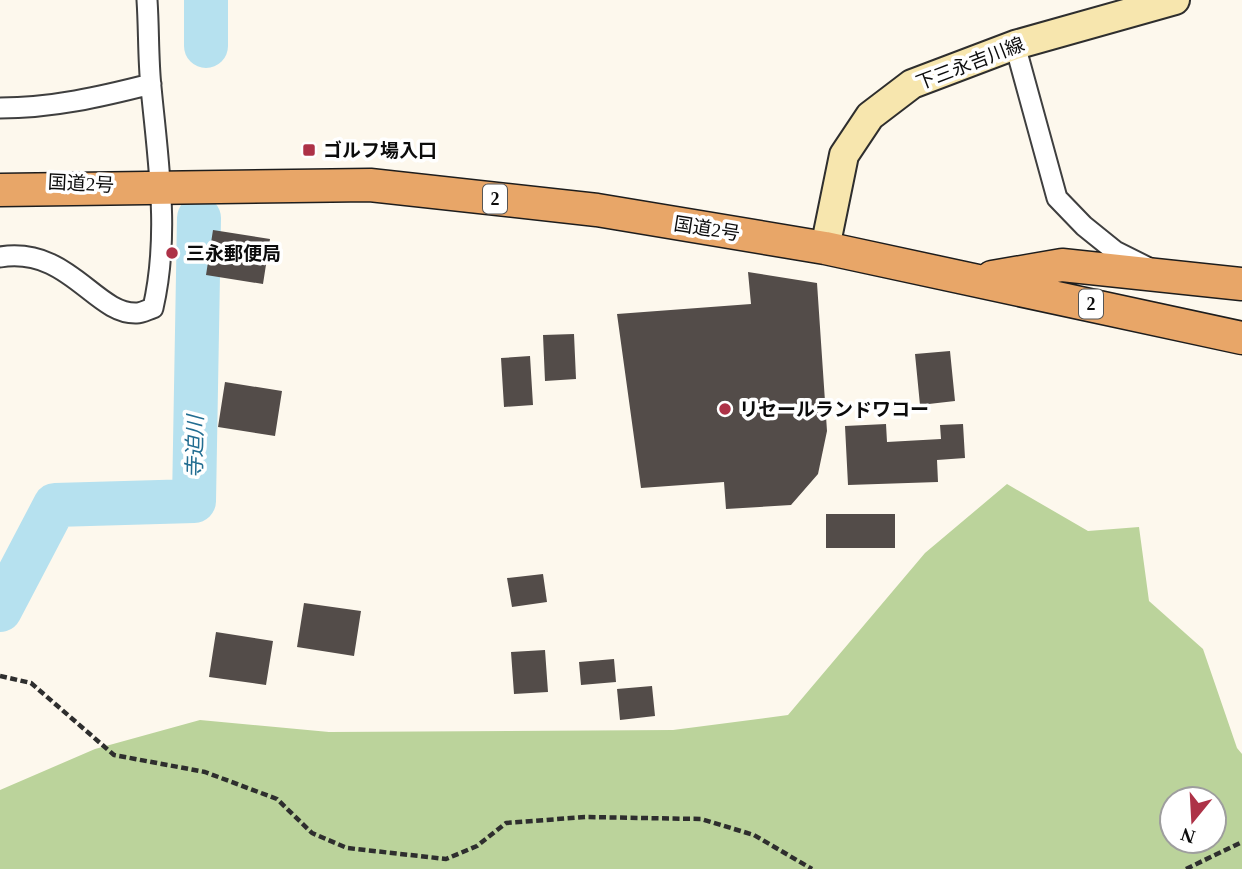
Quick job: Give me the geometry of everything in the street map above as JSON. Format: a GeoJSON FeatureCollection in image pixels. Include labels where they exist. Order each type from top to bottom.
{"type":"FeatureCollection","features":[{"type":"Feature","properties":{"kind":"highway","name":"国道2号"},"geometry":{"type":"LineString","coordinates":[[0,179],[163,186]]}},
{"type":"Feature","properties":{"kind":"highway","name":"国道2号"},"geometry":{"type":"LineString","coordinates":[[0,190],[370,185],[597,211],[825,248],[1242,338]]}},
{"type":"Feature","properties":{"kind":"highway"},"geometry":{"type":"LineString","coordinates":[[977,279],[1062,265],[1242,284]]}},
{"type":"Feature","properties":{"kind":"highway"},"geometry":{"type":"LineString","coordinates":[[1205,329],[1242,345]]}},
{"type":"Feature","properties":{"kind":"main road","name":"下三永吉川線"},"geometry":{"type":"LineString","coordinates":[[825,248],[844,155],[870,116],[912,84],[1015,45],[1175,0]]}},
{"type":"Feature","properties":{"kind":"street"},"geometry":{"type":"LineString","coordinates":[[0,257],[16,255],[46,260],[118,308],[138,313],[153,308],[158,285],[163,186],[151,84],[148,0]]}},
{"type":"Feature","properties":{"kind":"street"},"geometry":{"type":"LineString","coordinates":[[1015,45],[1057,198],[1084,226],[1115,251],[1163,276]]}},
{"type":"Feature","properties":{"kind":"street"},"geometry":{"type":"LineString","coordinates":[[0,108],[33,108],[79,102],[151,84]]}},
{"type":"Feature","properties":{"kind":"path"},"geometry":{"type":"LineString","coordinates":[[0,676],[32,682],[114,755],[205,772],[277,799],[312,833],[347,848],[446,859],[477,846],[506,824],[585,817],[701,819],[754,835],[812,869]]}},
{"type":"Feature","properties":{"kind":"path"},"geometry":{"type":"LineString","coordinates":[[1186,869],[1242,842]]}},
{"type":"Feature","properties":{"kind":"green space"},"geometry":{"type":"Polygon","coordinates":[[[1007,484],[1088,531],[1139,527],[1149,601],[1203,649],[1237,748],[1242,754],[1242,869],[0,869],[0,790],[95,749],[200,720],[329,732],[673,730],[788,715],[925,553],[1007,484]]]}},
{"type":"Feature","properties":{"kind":"building"},"geometry":{"type":"Polygon","coordinates":[[[213,230],[270,239],[263,284],[206,275],[213,230]]]}},
{"type":"Feature","properties":{"kind":"building"},"geometry":{"type":"Polygon","coordinates":[[[748,272],[817,283],[827,431],[818,474],[791,505],[726,509],[724,482],[641,488],[617,314],[751,304],[748,272]]]}},
{"type":"Feature","properties":{"kind":"building"},"geometry":{"type":"Polygon","coordinates":[[[574,334],[576,379],[545,381],[543,335],[574,334]]]}},
{"type":"Feature","properties":{"kind":"building"},"geometry":{"type":"Polygon","coordinates":[[[950,351],[955,401],[920,405],[915,354],[950,351]]]}},
{"type":"Feature","properties":{"kind":"building"},"geometry":{"type":"Polygon","coordinates":[[[530,356],[533,405],[504,407],[501,358],[530,356]]]}},
{"type":"Feature","properties":{"kind":"building"},"geometry":{"type":"Polygon","coordinates":[[[225,382],[282,391],[275,436],[218,427],[225,382]]]}},
{"type":"Feature","properties":{"kind":"building"},"geometry":{"type":"Polygon","coordinates":[[[886,424],[887,442],[941,439],[940,425],[963,424],[965,458],[937,460],[938,482],[848,485],[845,426],[886,424]]]}},
{"type":"Feature","properties":{"kind":"building"},"geometry":{"type":"Polygon","coordinates":[[[826,514],[895,514],[895,548],[826,548],[826,514]]]}},
{"type":"Feature","properties":{"kind":"building"},"geometry":{"type":"Polygon","coordinates":[[[543,574],[547,602],[512,607],[507,578],[543,574]]]}},
{"type":"Feature","properties":{"kind":"building"},"geometry":{"type":"Polygon","coordinates":[[[304,603],[361,611],[354,656],[297,647],[304,603]]]}},
{"type":"Feature","properties":{"kind":"building"},"geometry":{"type":"Polygon","coordinates":[[[216,632],[273,641],[266,685],[209,677],[216,632]]]}},
{"type":"Feature","properties":{"kind":"building"},"geometry":{"type":"Polygon","coordinates":[[[545,650],[548,692],[514,694],[511,652],[545,650]]]}},
{"type":"Feature","properties":{"kind":"building"},"geometry":{"type":"Polygon","coordinates":[[[614,659],[616,682],[581,685],[579,662],[614,659]]]}},
{"type":"Feature","properties":{"kind":"building"},"geometry":{"type":"Polygon","coordinates":[[[652,686],[655,716],[620,720],[617,689],[652,686]]]}},
{"type":"Feature","properties":{"kind":"waterway","name":"寺迫川"},"geometry":{"type":"LineString","coordinates":[[206,0],[206,46]]}},
{"type":"Feature","properties":{"kind":"waterway","name":"寺迫川"},"geometry":{"type":"LineString","coordinates":[[0,610],[55,505],[194,501],[199,218]]}},
{"type":"Feature","properties":{"kind":"place","name":"ゴルフ場入口"},"geometry":{"type":"Point","coordinates":[309,150]}},
{"type":"Feature","properties":{"kind":"place","name":"三永郵便局"},"geometry":{"type":"Point","coordinates":[172,253]}},
{"type":"Feature","properties":{"kind":"place","name":"リセールランドワコー"},"geometry":{"type":"Point","coordinates":[725,409]}}]}
